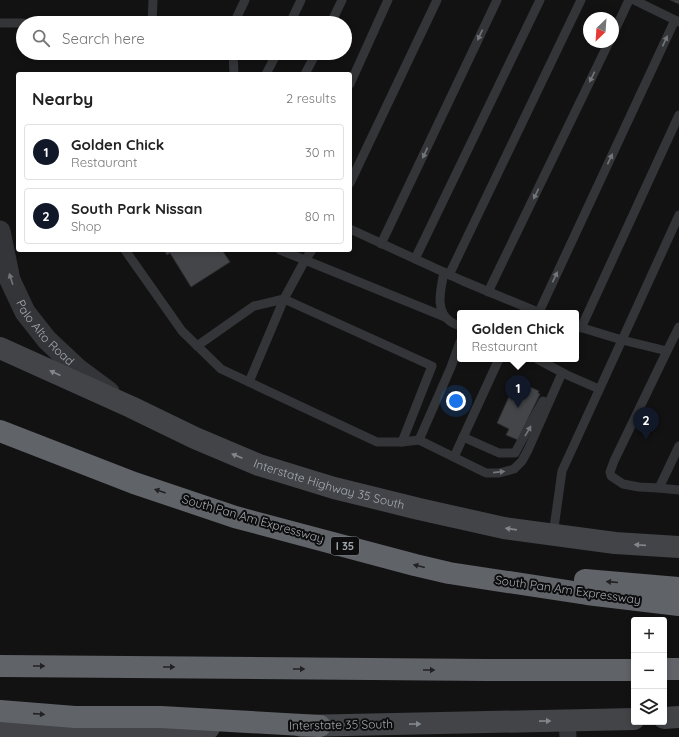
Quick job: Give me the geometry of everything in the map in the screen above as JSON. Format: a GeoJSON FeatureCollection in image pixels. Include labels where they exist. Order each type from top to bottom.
{"type":"FeatureCollection","features":[{"type":"Feature","properties":{"kind":"highway","name":"South Pan Am Expressway"},"geometry":{"type":"LineString","coordinates":[[0,431],[134,483],[235,517],[407,563],[449,573],[587,594],[630,600],[679,604]]}},
{"type":"Feature","properties":{"kind":"highway"},"geometry":{"type":"LineString","coordinates":[[449,573],[573,579],[679,588]]}},
{"type":"Feature","properties":{"kind":"highway"},"geometry":{"type":"LineString","coordinates":[[0,666],[631,670]]}},
{"type":"Feature","properties":{"kind":"highway"},"geometry":{"type":"LineString","coordinates":[[667,669],[679,669]]}},
{"type":"Feature","properties":{"kind":"highway"},"geometry":{"type":"LineString","coordinates":[[0,712],[75,717],[161,717],[331,729]]}},
{"type":"Feature","properties":{"kind":"main road","name":"Interstate Highway 35 South"},"geometry":{"type":"LineString","coordinates":[[0,348],[131,407],[195,438],[259,465],[334,488],[504,528],[615,543],[679,548]]}},
{"type":"Feature","properties":{"kind":"main road"},"geometry":{"type":"LineString","coordinates":[[667,718],[679,717]]}},
{"type":"Feature","properties":{"kind":"main road","name":"Interstate 35 South"},"geometry":{"type":"LineString","coordinates":[[0,730],[454,727],[567,729],[631,719]]}},
{"type":"Feature","properties":{"kind":"street","name":"Palo Alto Road"},"geometry":{"type":"LineString","coordinates":[[0,231],[10,280],[26,312],[46,340],[78,369],[131,407]]}},
{"type":"Feature","properties":{"kind":"lane"},"geometry":{"type":"LineString","coordinates":[[152,16],[153,0]]}},
{"type":"Feature","properties":{"kind":"lane"},"geometry":{"type":"LineString","coordinates":[[237,16],[245,0]]}},
{"type":"Feature","properties":{"kind":"lane"},"geometry":{"type":"LineString","coordinates":[[293,16],[301,0]]}},
{"type":"Feature","properties":{"kind":"lane"},"geometry":{"type":"LineString","coordinates":[[334,16],[342,0]]}},
{"type":"Feature","properties":{"kind":"lane"},"geometry":{"type":"LineString","coordinates":[[352,80],[388,0]]}},
{"type":"Feature","properties":{"kind":"lane"},"geometry":{"type":"LineString","coordinates":[[352,179],[437,0]]}},
{"type":"Feature","properties":{"kind":"lane"},"geometry":{"type":"LineString","coordinates":[[381,244],[497,0]]}},
{"type":"Feature","properties":{"kind":"lane"},"geometry":{"type":"LineString","coordinates":[[415,259],[540,0]]}},
{"type":"Feature","properties":{"kind":"lane"},"geometry":{"type":"LineString","coordinates":[[445,317],[440,308],[440,297],[447,274],[581,0]]}},
{"type":"Feature","properties":{"kind":"lane"},"geometry":{"type":"LineString","coordinates":[[619,21],[629,0]]}},
{"type":"Feature","properties":{"kind":"lane"},"geometry":{"type":"LineString","coordinates":[[540,310],[677,21],[634,0]]}},
{"type":"Feature","properties":{"kind":"lane"},"geometry":{"type":"LineString","coordinates":[[0,23],[16,23]]}},
{"type":"Feature","properties":{"kind":"lane"},"geometry":{"type":"LineString","coordinates":[[488,292],[606,48]]}},
{"type":"Feature","properties":{"kind":"lane"},"geometry":{"type":"LineString","coordinates":[[233,60],[234,72]]}},
{"type":"Feature","properties":{"kind":"lane"},"geometry":{"type":"LineString","coordinates":[[267,72],[273,60]]}},
{"type":"Feature","properties":{"kind":"lane"},"geometry":{"type":"LineString","coordinates":[[306,72],[312,60]]}},
{"type":"Feature","properties":{"kind":"lane"},"geometry":{"type":"LineString","coordinates":[[667,351],[622,340],[579,327],[679,116]]}},
{"type":"Feature","properties":{"kind":"lane"},"geometry":{"type":"LineString","coordinates":[[553,534],[562,471],[679,215]]}},
{"type":"Feature","properties":{"kind":"lane"},"geometry":{"type":"LineString","coordinates":[[352,230],[447,274],[532,310]]}},
{"type":"Feature","properties":{"kind":"lane"},"geometry":{"type":"LineString","coordinates":[[126,252],[182,331],[221,369],[377,442],[419,440],[486,473],[499,474],[514,469],[522,461],[562,373]]}},
{"type":"Feature","properties":{"kind":"lane"},"geometry":{"type":"LineString","coordinates":[[285,252],[445,317],[457,325]]}},
{"type":"Feature","properties":{"kind":"lane"},"geometry":{"type":"LineString","coordinates":[[249,382],[284,299],[311,252]]}},
{"type":"Feature","properties":{"kind":"lane"},"geometry":{"type":"LineString","coordinates":[[197,346],[254,306],[284,299],[432,366],[402,442]]}},
{"type":"Feature","properties":{"kind":"lane"},"geometry":{"type":"LineString","coordinates":[[679,327],[610,472],[611,476],[623,484],[639,487],[679,490]]}},
{"type":"Feature","properties":{"kind":"lane"},"geometry":{"type":"LineString","coordinates":[[419,440],[457,350]]}},
{"type":"Feature","properties":{"kind":"lane"},"geometry":{"type":"LineString","coordinates":[[454,457],[498,362]]}},
{"type":"Feature","properties":{"kind":"lane"},"geometry":{"type":"LineString","coordinates":[[542,362],[599,390]]}},
{"type":"Feature","properties":{"kind":"lane"},"geometry":{"type":"LineString","coordinates":[[463,437],[499,454],[515,453],[549,391],[556,386]]}},
{"type":"Feature","properties":{"kind":"lane"},"geometry":{"type":"LineString","coordinates":[[659,488],[679,446]]}},
{"type":"Feature","properties":{"kind":"building"},"geometry":{"type":"Polygon","coordinates":[[[670,0],[679,0],[679,4],[670,0]]]}},
{"type":"Feature","properties":{"kind":"building"},"geometry":{"type":"Polygon","coordinates":[[[165,252],[223,252],[230,262],[191,287],[170,253],[167,255],[165,252]]]}},
{"type":"Feature","properties":{"kind":"building"},"geometry":{"type":"Polygon","coordinates":[[[517,379],[529,384],[528,386],[539,391],[538,393],[540,394],[518,440],[506,435],[509,429],[497,423],[517,379]]]}},
{"type":"Feature","properties":{"kind":"place","name":"Golden Chick"},"geometry":{"type":"Point","coordinates":[518,408]}},
{"type":"Feature","properties":{"kind":"place","name":"South Park Nissan"},"geometry":{"type":"Point","coordinates":[646,440]}}]}
